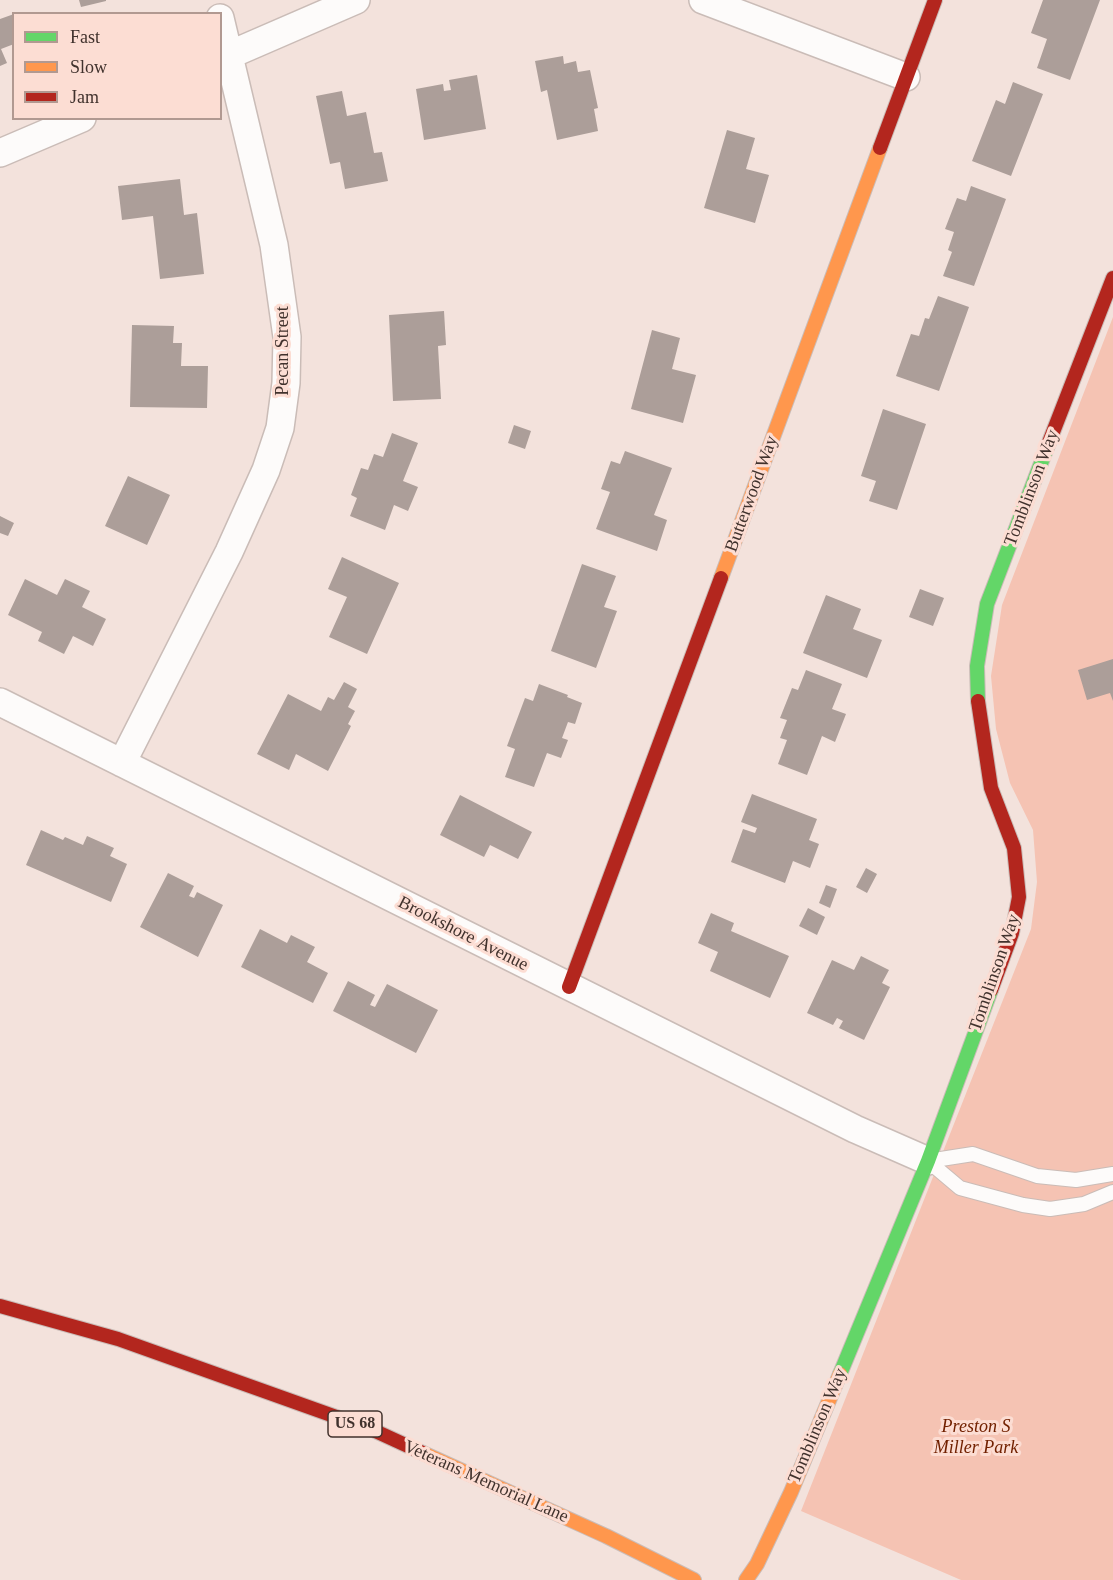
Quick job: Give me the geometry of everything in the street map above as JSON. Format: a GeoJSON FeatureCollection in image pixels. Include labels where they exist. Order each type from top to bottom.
{"type":"FeatureCollection","features":[{"type":"Feature","properties":{"kind":"street"},"geometry":{"type":"LineString","coordinates":[[224,57],[356,0]]}},
{"type":"Feature","properties":{"kind":"street"},"geometry":{"type":"LineString","coordinates":[[703,0],[906,77]]}},
{"type":"Feature","properties":{"kind":"street","name":"Butterwood Way"},"geometry":{"type":"LineString","coordinates":[[569,987],[935,0]]}},
{"type":"Feature","properties":{"kind":"street","name":"Pecan Street"},"geometry":{"type":"LineString","coordinates":[[122,763],[243,522],[266,470],[280,428],[286,383],[287,337],[282,291],[274,245],[224,57],[222,38]]}},
{"type":"Feature","properties":{"kind":"street"},"geometry":{"type":"LineString","coordinates":[[0,153],[77,120]]}},
{"type":"Feature","properties":{"kind":"street","name":"Tomblinson Way"},"geometry":{"type":"LineString","coordinates":[[746,1580],[757,1564],[790,1492],[928,1161],[1012,933],[1019,897],[1014,848],[991,788],[979,716],[977,666],[987,604],[1113,278]]}},
{"type":"Feature","properties":{"kind":"street","name":"Brookshore Avenue"},"geometry":{"type":"LineString","coordinates":[[0,702],[855,1129],[928,1161]]}},
{"type":"Feature","properties":{"kind":"street","name":"Veterans Memorial Lane"},"geometry":{"type":"LineString","coordinates":[[0,1306],[118,1339],[373,1430],[606,1536],[694,1580]]}},
{"type":"Feature","properties":{"kind":"lane"},"geometry":{"type":"LineString","coordinates":[[928,1161],[973,1154],[1022,1172],[1054,1179],[1076,1180],[1113,1174]]}},
{"type":"Feature","properties":{"kind":"lane"},"geometry":{"type":"LineString","coordinates":[[928,1161],[960,1188],[1023,1205],[1050,1209],[1084,1204],[1113,1192]]}},
{"type":"Feature","properties":{"kind":"green space","name":"Preston S Miller Park"},"geometry":{"type":"Polygon","coordinates":[[[1113,317],[1113,1580],[961,1580],[801,1511],[1031,929],[1037,882],[1033,830],[1010,783],[996,729],[991,676],[1002,605],[1113,317]]]}},
{"type":"Feature","properties":{"kind":"building"},"geometry":{"type":"Polygon","coordinates":[[[79,0],[106,0],[106,1],[81,7],[79,0]]]}},
{"type":"Feature","properties":{"kind":"building"},"geometry":{"type":"Polygon","coordinates":[[[1043,0],[1100,0],[1070,80],[1037,68],[1047,39],[1031,33],[1043,0]]]}},
{"type":"Feature","properties":{"kind":"building"},"geometry":{"type":"Polygon","coordinates":[[[12,15],[12,45],[1,49],[7,63],[0,66],[0,19],[12,15]]]}},
{"type":"Feature","properties":{"kind":"building"},"geometry":{"type":"Polygon","coordinates":[[[563,56],[564,64],[576,61],[578,72],[590,70],[598,108],[594,109],[598,131],[557,140],[547,90],[541,92],[535,61],[563,56]]]}},
{"type":"Feature","properties":{"kind":"building"},"geometry":{"type":"Polygon","coordinates":[[[477,75],[486,129],[424,140],[416,89],[443,84],[444,91],[451,90],[449,80],[477,75]]]}},
{"type":"Feature","properties":{"kind":"building"},"geometry":{"type":"Polygon","coordinates":[[[1013,82],[1043,94],[1011,176],[972,161],[996,100],[1005,104],[1013,82]]]}},
{"type":"Feature","properties":{"kind":"building"},"geometry":{"type":"Polygon","coordinates":[[[342,91],[347,116],[366,112],[374,153],[382,152],[388,181],[345,189],[340,162],[330,164],[316,96],[342,91]]]}},
{"type":"Feature","properties":{"kind":"building"},"geometry":{"type":"Polygon","coordinates":[[[727,130],[755,138],[746,169],[769,175],[755,223],[704,208],[727,130]]]}},
{"type":"Feature","properties":{"kind":"building"},"geometry":{"type":"Polygon","coordinates":[[[180,179],[184,215],[197,213],[204,274],[160,279],[153,216],[122,220],[118,186],[180,179]]]}},
{"type":"Feature","properties":{"kind":"building"},"geometry":{"type":"Polygon","coordinates":[[[971,186],[1006,199],[974,286],[943,276],[952,252],[948,250],[954,232],[945,229],[957,198],[966,201],[971,186]]]}},
{"type":"Feature","properties":{"kind":"building"},"geometry":{"type":"Polygon","coordinates":[[[938,296],[969,307],[939,391],[896,376],[911,334],[919,336],[925,318],[929,319],[938,296]]]}},
{"type":"Feature","properties":{"kind":"building"},"geometry":{"type":"Polygon","coordinates":[[[444,311],[446,345],[438,346],[441,399],[393,401],[389,315],[444,311]]]}},
{"type":"Feature","properties":{"kind":"building"},"geometry":{"type":"Polygon","coordinates":[[[132,325],[174,326],[173,343],[182,343],[181,366],[208,366],[207,408],[130,407],[132,325]]]}},
{"type":"Feature","properties":{"kind":"building"},"geometry":{"type":"Polygon","coordinates":[[[652,330],[680,338],[672,369],[696,375],[683,423],[631,409],[652,330]]]}},
{"type":"Feature","properties":{"kind":"building"},"geometry":{"type":"Polygon","coordinates":[[[883,409],[926,424],[897,510],[869,501],[876,481],[861,476],[883,409]]]}},
{"type":"Feature","properties":{"kind":"building"},"geometry":{"type":"Polygon","coordinates":[[[514,425],[531,431],[525,449],[508,443],[514,425]]]}},
{"type":"Feature","properties":{"kind":"building"},"geometry":{"type":"Polygon","coordinates":[[[392,433],[418,443],[403,481],[418,487],[408,511],[394,505],[385,530],[350,516],[357,498],[351,495],[361,468],[368,470],[374,454],[383,457],[392,433]]]}},
{"type":"Feature","properties":{"kind":"building"},"geometry":{"type":"Polygon","coordinates":[[[625,451],[672,468],[654,515],[667,520],[657,551],[596,529],[610,492],[601,489],[611,461],[620,464],[625,451]]]}},
{"type":"Feature","properties":{"kind":"building"},"geometry":{"type":"Polygon","coordinates":[[[128,476],[170,495],[147,545],[105,526],[128,476]]]}},
{"type":"Feature","properties":{"kind":"building"},"geometry":{"type":"Polygon","coordinates":[[[0,516],[14,523],[8,536],[0,533],[0,516]]]}},
{"type":"Feature","properties":{"kind":"building"},"geometry":{"type":"Polygon","coordinates":[[[342,557],[399,583],[367,654],[329,637],[347,597],[328,589],[342,557]]]}},
{"type":"Feature","properties":{"kind":"building"},"geometry":{"type":"Polygon","coordinates":[[[582,564],[616,576],[604,607],[617,611],[596,668],[551,651],[582,564]]]}},
{"type":"Feature","properties":{"kind":"building"},"geometry":{"type":"Polygon","coordinates":[[[25,579],[57,595],[65,579],[90,591],[82,607],[106,619],[93,646],[73,636],[64,654],[38,641],[42,632],[8,615],[25,579]]]}},
{"type":"Feature","properties":{"kind":"building"},"geometry":{"type":"Polygon","coordinates":[[[920,589],[944,598],[933,626],[909,617],[920,589]]]}},
{"type":"Feature","properties":{"kind":"building"},"geometry":{"type":"Polygon","coordinates":[[[826,595],[861,609],[853,629],[882,640],[867,678],[803,653],[826,595]]]}},
{"type":"Feature","properties":{"kind":"building"},"geometry":{"type":"Polygon","coordinates":[[[1113,659],[1113,701],[1110,693],[1087,700],[1078,670],[1113,659]]]}},
{"type":"Feature","properties":{"kind":"building"},"geometry":{"type":"Polygon","coordinates":[[[806,670],[842,684],[832,709],[846,714],[835,742],[822,736],[807,775],[778,764],[787,740],[780,738],[787,720],[780,718],[792,688],[798,690],[806,670]]]}},
{"type":"Feature","properties":{"kind":"building"},"geometry":{"type":"Polygon","coordinates":[[[344,682],[357,689],[348,707],[355,711],[348,724],[351,726],[328,771],[296,754],[289,770],[257,754],[288,694],[321,711],[328,697],[334,700],[344,682]]]}},
{"type":"Feature","properties":{"kind":"building"},"geometry":{"type":"Polygon","coordinates":[[[539,684],[582,703],[575,724],[568,722],[562,738],[568,740],[561,758],[547,753],[534,787],[505,777],[515,749],[507,746],[525,698],[533,701],[539,684]]]}},
{"type":"Feature","properties":{"kind":"building"},"geometry":{"type":"Polygon","coordinates":[[[752,794],[817,819],[809,840],[819,844],[810,868],[793,861],[785,883],[731,862],[743,829],[755,833],[757,828],[741,822],[752,794]]]}},
{"type":"Feature","properties":{"kind":"building"},"geometry":{"type":"Polygon","coordinates":[[[460,795],[532,832],[518,859],[490,845],[484,857],[440,835],[460,795]]]}},
{"type":"Feature","properties":{"kind":"building"},"geometry":{"type":"Polygon","coordinates":[[[41,830],[63,840],[65,837],[83,845],[87,836],[114,848],[110,856],[127,864],[111,902],[26,865],[41,830]]]}},
{"type":"Feature","properties":{"kind":"building"},"geometry":{"type":"Polygon","coordinates":[[[866,868],[877,874],[867,893],[856,887],[866,868]]]}},
{"type":"Feature","properties":{"kind":"building"},"geometry":{"type":"Polygon","coordinates":[[[168,873],[194,886],[189,896],[194,898],[197,892],[223,905],[198,957],[140,927],[168,873]]]}},
{"type":"Feature","properties":{"kind":"building"},"geometry":{"type":"Polygon","coordinates":[[[826,885],[837,889],[830,908],[819,903],[826,885]]]}},
{"type":"Feature","properties":{"kind":"building"},"geometry":{"type":"Polygon","coordinates":[[[808,908],[825,917],[817,935],[799,926],[808,908]]]}},
{"type":"Feature","properties":{"kind":"building"},"geometry":{"type":"Polygon","coordinates":[[[711,913],[734,923],[731,931],[789,956],[770,998],[710,971],[718,952],[698,943],[711,913]]]}},
{"type":"Feature","properties":{"kind":"building"},"geometry":{"type":"Polygon","coordinates":[[[260,929],[287,943],[291,935],[315,947],[307,962],[328,973],[313,1003],[241,967],[260,929]]]}},
{"type":"Feature","properties":{"kind":"building"},"geometry":{"type":"Polygon","coordinates":[[[861,956],[889,970],[882,983],[890,987],[864,1040],[839,1028],[843,1021],[837,1018],[833,1025],[807,1013],[832,960],[854,970],[861,956]]]}},
{"type":"Feature","properties":{"kind":"building"},"geometry":{"type":"Polygon","coordinates":[[[348,981],[375,995],[370,1005],[375,1007],[387,984],[438,1010],[416,1053],[333,1011],[348,981]]]}},
{"type":"Feature","properties":{"kind":"traffic: fast"},"geometry":{"type":"LineString","coordinates":[[978,701],[977,666],[987,604],[1048,445]]}},
{"type":"Feature","properties":{"kind":"traffic: fast"},"geometry":{"type":"LineString","coordinates":[[840,1374],[928,1161],[991,990]]}},
{"type":"Feature","properties":{"kind":"traffic: slow"},"geometry":{"type":"LineString","coordinates":[[721,578],[880,148]]}},
{"type":"Feature","properties":{"kind":"traffic: slow"},"geometry":{"type":"LineString","coordinates":[[746,1580],[757,1564],[791,1492],[840,1374]]}},
{"type":"Feature","properties":{"kind":"traffic: slow"},"geometry":{"type":"LineString","coordinates":[[423,1453],[606,1536],[694,1580]]}},
{"type":"Feature","properties":{"kind":"traffic: jam"},"geometry":{"type":"LineString","coordinates":[[880,148],[935,0]]}},
{"type":"Feature","properties":{"kind":"traffic: jam"},"geometry":{"type":"LineString","coordinates":[[1048,445],[1113,278]]}},
{"type":"Feature","properties":{"kind":"traffic: jam"},"geometry":{"type":"LineString","coordinates":[[569,987],[721,578]]}},
{"type":"Feature","properties":{"kind":"traffic: jam"},"geometry":{"type":"LineString","coordinates":[[978,701],[991,788],[1014,848],[1019,897],[1012,933],[991,990]]}},
{"type":"Feature","properties":{"kind":"traffic: jam"},"geometry":{"type":"LineString","coordinates":[[0,1306],[118,1339],[373,1430],[423,1453]]}}]}
